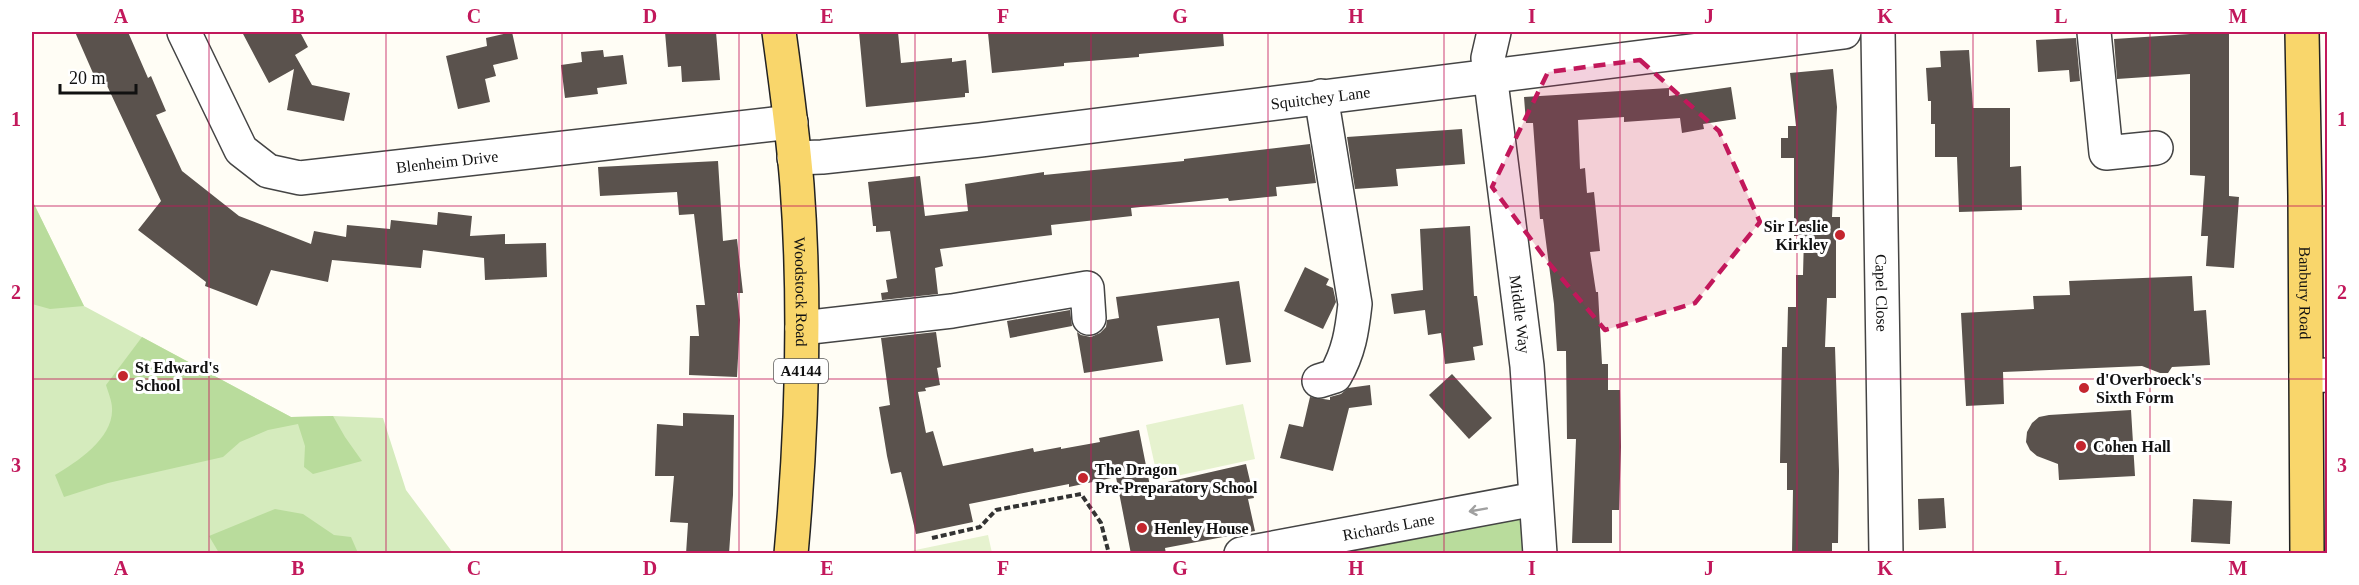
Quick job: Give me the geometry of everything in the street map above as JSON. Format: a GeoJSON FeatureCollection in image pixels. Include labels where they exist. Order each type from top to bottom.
{"type":"FeatureCollection","features":[{"type":"Feature","properties":{"kind":"main road","name":"Woodstock Road"},"geometry":{"type":"LineString","coordinates":[[779,32],[794,158],[802,328],[798,477],[791,554]]}},
{"type":"Feature","properties":{"kind":"main road","name":"Banbury Road"},"geometry":{"type":"LineString","coordinates":[[2302,32],[2317,376],[2307,554]]}},
{"type":"Feature","properties":{"kind":"street","name":"Blenheim Drive"},"geometry":{"type":"LineString","coordinates":[[184,32],[241,150],[268,171],[300,178],[791,122]]}},
{"type":"Feature","properties":{"kind":"street","name":"Middle Way"},"geometry":{"type":"LineString","coordinates":[[1494,32],[1488,57],[1527,366],[1540,554]]}},
{"type":"Feature","properties":{"kind":"street","name":"Squitchey Lane"},"geometry":{"type":"LineString","coordinates":[[794,158],[980,141],[1321,96],[1844,32]]}},
{"type":"Feature","properties":{"kind":"street","name":"Capel Close"},"geometry":{"type":"LineString","coordinates":[[1878,32],[1886,554]]}},
{"type":"Feature","properties":{"kind":"street"},"geometry":{"type":"LineString","coordinates":[[2094,32],[2106,153],[2156,148]]}},
{"type":"Feature","properties":{"kind":"street"},"geometry":{"type":"LineString","coordinates":[[1319,381],[1335,376],[1346,357],[1352,335],[1355,304],[1321,96]]}},
{"type":"Feature","properties":{"kind":"street"},"geometry":{"type":"LineString","coordinates":[[802,328],[952,311],[1087,288],[1089,318]]}},
{"type":"Feature","properties":{"kind":"street","name":"Richards Lane"},"geometry":{"type":"LineString","coordinates":[[1242,554],[1535,499]]}},
{"type":"Feature","properties":{"kind":"path"},"geometry":{"type":"LineString","coordinates":[[932,538],[980,527],[996,510],[1082,494],[1101,523],[1109,554]]}},
{"type":"Feature","properties":{"kind":"highlighted area"},"geometry":{"type":"Polygon","coordinates":[[[1640,60],[1719,131],[1760,222],[1695,303],[1605,330],[1548,262],[1492,187],[1548,72],[1640,60]]]}},
{"type":"Feature","properties":{"kind":"green space","name":"St Edward's School"},"geometry":{"type":"Polygon","coordinates":[[[32,200],[84,306],[291,417],[383,418],[406,490],[453,553],[32,553],[32,200]]]}},
{"type":"Feature","properties":{"kind":"green space"},"geometry":{"type":"Polygon","coordinates":[[[32,200],[84,306],[50,309],[32,304],[32,200]]]}},
{"type":"Feature","properties":{"kind":"green space"},"geometry":{"type":"Polygon","coordinates":[[[142,337],[291,417],[333,416],[362,461],[313,474],[304,467],[305,446],[298,424],[268,430],[240,442],[223,457],[108,483],[64,497],[55,475],[83,456],[101,439],[111,419],[111,399],[106,385],[142,337]]]}},
{"type":"Feature","properties":{"kind":"green space"},"geometry":{"type":"Polygon","coordinates":[[[1243,404],[1255,459],[1158,480],[1146,425],[1243,404]]]}},
{"type":"Feature","properties":{"kind":"green space"},"geometry":{"type":"Polygon","coordinates":[[[275,509],[303,514],[334,535],[351,537],[358,553],[219,553],[209,536],[275,509]]]}},
{"type":"Feature","properties":{"kind":"green space"},"geometry":{"type":"Polygon","coordinates":[[[1526,511],[1528,553],[1282,553],[1526,511]]]}},
{"type":"Feature","properties":{"kind":"green space"},"geometry":{"type":"Polygon","coordinates":[[[988,535],[992,553],[901,553],[988,535]]]}},
{"type":"Feature","properties":{"kind":"building"},"geometry":{"type":"Polygon","coordinates":[[[75,32],[128,32],[148,78],[151,76],[166,111],[156,115],[182,171],[239,216],[311,244],[314,231],[346,237],[347,225],[390,229],[391,220],[437,225],[438,212],[472,216],[470,236],[505,234],[505,244],[546,243],[547,277],[485,280],[484,258],[423,250],[421,268],[332,260],[328,282],[271,270],[257,306],[205,286],[206,282],[138,230],[161,201],[103,77],[96,80],[75,32]]]}},
{"type":"Feature","properties":{"kind":"building"},"geometry":{"type":"Polygon","coordinates":[[[242,32],[300,32],[308,47],[295,55],[312,85],[350,93],[344,121],[287,110],[294,69],[269,83],[242,32]]]}},
{"type":"Feature","properties":{"kind":"building"},"geometry":{"type":"Polygon","coordinates":[[[512,32],[518,59],[493,65],[496,76],[485,79],[490,102],[458,109],[446,56],[487,46],[486,38],[512,32]]]}},
{"type":"Feature","properties":{"kind":"building"},"geometry":{"type":"Polygon","coordinates":[[[665,32],[716,32],[720,80],[682,82],[681,66],[668,67],[665,32]]]}},
{"type":"Feature","properties":{"kind":"building"},"geometry":{"type":"Polygon","coordinates":[[[859,32],[898,32],[901,63],[952,58],[952,62],[966,60],[969,93],[965,93],[965,97],[866,107],[859,32]]]}},
{"type":"Feature","properties":{"kind":"building"},"geometry":{"type":"Polygon","coordinates":[[[1223,32],[1224,46],[1139,54],[1139,57],[1064,63],[1064,66],[992,73],[988,33],[1223,32]]]}},
{"type":"Feature","properties":{"kind":"building"},"geometry":{"type":"Polygon","coordinates":[[[2190,32],[2229,32],[2229,196],[2239,197],[2234,268],[2206,266],[2208,236],[2201,236],[2205,176],[2190,175],[2190,74],[2117,79],[2114,39],[2190,34],[2190,32]]]}},
{"type":"Feature","properties":{"kind":"building"},"geometry":{"type":"Polygon","coordinates":[[[2076,38],[2080,81],[2070,82],[2069,70],[2038,72],[2036,40],[2076,38]]]}},
{"type":"Feature","properties":{"kind":"building"},"geometry":{"type":"Polygon","coordinates":[[[603,50],[604,57],[623,55],[627,84],[597,88],[598,94],[565,98],[561,65],[582,62],[581,52],[603,50]]]}},
{"type":"Feature","properties":{"kind":"building"},"geometry":{"type":"Polygon","coordinates":[[[1969,50],[1973,108],[2010,108],[2010,167],[2021,166],[2022,210],[1959,212],[1957,157],[1935,157],[1935,124],[1931,124],[1931,101],[1928,101],[1926,68],[1941,67],[1940,51],[1969,50]]]}},
{"type":"Feature","properties":{"kind":"building"},"geometry":{"type":"Polygon","coordinates":[[[1833,69],[1837,107],[1832,217],[1840,217],[1840,238],[1836,238],[1836,298],[1827,298],[1825,347],[1835,347],[1839,471],[1838,543],[1832,543],[1832,554],[1792,554],[1793,490],[1787,490],[1787,463],[1780,463],[1782,347],[1787,347],[1788,307],[1796,307],[1796,275],[1803,275],[1804,236],[1794,236],[1794,158],[1781,158],[1781,138],[1788,138],[1788,126],[1796,126],[1790,73],[1833,69]]]}},
{"type":"Feature","properties":{"kind":"building"},"geometry":{"type":"Polygon","coordinates":[[[1731,87],[1736,119],[1703,124],[1704,129],[1682,133],[1680,118],[1624,122],[1624,117],[1578,120],[1580,169],[1585,168],[1587,193],[1594,192],[1600,251],[1590,252],[1596,292],[1598,292],[1602,364],[1608,364],[1608,390],[1620,390],[1621,447],[1619,510],[1612,510],[1612,543],[1572,543],[1576,439],[1567,439],[1566,351],[1557,351],[1554,304],[1543,219],[1540,219],[1533,123],[1526,123],[1524,97],[1669,88],[1669,96],[1731,87]]]}},
{"type":"Feature","properties":{"kind":"building"},"geometry":{"type":"Polygon","coordinates":[[[1462,129],[1465,164],[1396,169],[1398,186],[1355,189],[1347,137],[1462,129]]]}},
{"type":"Feature","properties":{"kind":"building"},"geometry":{"type":"Polygon","coordinates":[[[1310,144],[1316,183],[1276,187],[1277,196],[1229,201],[1228,198],[1131,208],[1132,216],[1051,225],[1052,235],[940,249],[943,266],[935,268],[938,294],[882,300],[881,293],[888,292],[886,280],[897,278],[890,231],[876,232],[876,226],[873,226],[868,182],[920,176],[925,216],[968,211],[965,184],[1044,172],[1044,175],[1184,161],[1184,159],[1310,144]]]}},
{"type":"Feature","properties":{"kind":"building"},"geometry":{"type":"Polygon","coordinates":[[[718,161],[723,241],[737,239],[743,293],[737,293],[740,320],[737,377],[689,375],[690,336],[699,336],[696,305],[705,305],[694,214],[679,215],[677,192],[600,196],[598,167],[718,161]]]}},
{"type":"Feature","properties":{"kind":"building"},"geometry":{"type":"Polygon","coordinates":[[[1470,226],[1474,296],[1477,296],[1483,345],[1473,347],[1475,360],[1445,364],[1441,333],[1428,335],[1425,310],[1394,314],[1391,294],[1423,290],[1420,229],[1470,226]]]}},
{"type":"Feature","properties":{"kind":"building"},"geometry":{"type":"Polygon","coordinates":[[[1305,267],[1329,279],[1326,285],[1333,288],[1336,302],[1323,329],[1284,311],[1305,267]]]}},
{"type":"Feature","properties":{"kind":"building"},"geometry":{"type":"Polygon","coordinates":[[[2192,276],[2194,311],[2206,310],[2210,365],[2172,367],[2168,373],[2160,373],[2142,366],[2003,372],[2004,404],[1966,406],[1961,313],[2034,309],[2033,296],[2070,295],[2069,281],[2192,276]]]}},
{"type":"Feature","properties":{"kind":"building"},"geometry":{"type":"Polygon","coordinates":[[[1239,281],[1251,362],[1226,365],[1219,318],[1157,326],[1163,361],[1084,373],[1077,332],[1091,337],[1106,327],[1107,320],[1119,318],[1116,297],[1239,281]]]}},
{"type":"Feature","properties":{"kind":"building"},"geometry":{"type":"Polygon","coordinates":[[[1070,310],[1072,326],[1010,338],[1007,321],[1070,310]]]}},
{"type":"Feature","properties":{"kind":"building"},"geometry":{"type":"Polygon","coordinates":[[[936,332],[941,367],[937,368],[940,385],[918,392],[926,433],[933,431],[943,466],[1033,448],[1034,452],[1100,442],[1099,438],[1139,430],[1150,486],[1246,464],[1254,498],[1248,499],[1255,531],[1165,548],[1166,554],[1131,554],[1116,477],[969,504],[973,522],[916,534],[901,472],[891,474],[887,456],[879,407],[890,405],[881,338],[936,332]]]}},
{"type":"Feature","properties":{"kind":"building"},"geometry":{"type":"Polygon","coordinates":[[[1452,374],[1492,418],[1469,439],[1429,395],[1452,374]]]}},
{"type":"Feature","properties":{"kind":"building"},"geometry":{"type":"Polygon","coordinates":[[[1370,385],[1372,405],[1349,408],[1333,471],[1280,458],[1289,424],[1303,427],[1310,397],[1330,400],[1330,397],[1341,394],[1348,388],[1370,385]]]}},
{"type":"Feature","properties":{"kind":"building","name":"Cohen Hall"},"geometry":{"type":"Polygon","coordinates":[[[2131,410],[2135,476],[2059,480],[2058,464],[2037,456],[2026,442],[2027,432],[2039,417],[2131,410]]]}},
{"type":"Feature","properties":{"kind":"building"},"geometry":{"type":"Polygon","coordinates":[[[683,413],[734,415],[733,495],[729,554],[686,554],[688,523],[670,522],[674,476],[655,476],[657,424],[683,426],[683,413]]]}},
{"type":"Feature","properties":{"kind":"building"},"geometry":{"type":"Polygon","coordinates":[[[1944,498],[1946,528],[1919,530],[1918,499],[1944,498]]]}},
{"type":"Feature","properties":{"kind":"building"},"geometry":{"type":"Polygon","coordinates":[[[2193,499],[2232,501],[2230,544],[2191,542],[2193,499]]]}},
{"type":"Feature","properties":{"kind":"place","name":"Sir Leslie Kirkley"},"geometry":{"type":"Point","coordinates":[1840,235]}},
{"type":"Feature","properties":{"kind":"place","name":"St Edward's School"},"geometry":{"type":"Point","coordinates":[123,376]}},
{"type":"Feature","properties":{"kind":"place","name":"d'Overbroeck's Sixth Form"},"geometry":{"type":"Point","coordinates":[2084,388]}},
{"type":"Feature","properties":{"kind":"place","name":"Cohen Hall"},"geometry":{"type":"Point","coordinates":[2081,446]}},
{"type":"Feature","properties":{"kind":"place","name":"The Dragon Pre-Preparatory School"},"geometry":{"type":"Point","coordinates":[1083,478]}},
{"type":"Feature","properties":{"kind":"place","name":"Henley House"},"geometry":{"type":"Point","coordinates":[1142,528]}}]}
